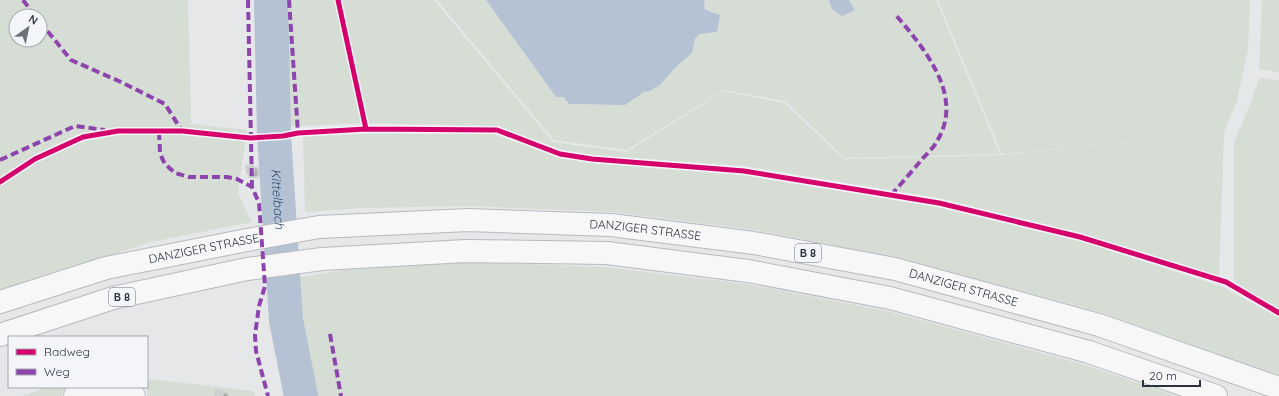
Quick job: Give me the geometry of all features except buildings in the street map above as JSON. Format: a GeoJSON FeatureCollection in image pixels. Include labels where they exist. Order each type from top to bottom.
{"type":"FeatureCollection","features":[{"type":"Feature","properties":{"kind":"highway","name":"DANZIGER STRASSE"},"geometry":{"type":"LineString","coordinates":[[0,302],[106,268],[319,227],[468,220],[611,226],[754,243],[895,269],[1099,325],[1279,388]]}},
{"type":"Feature","properties":{"kind":"highway","name":"B 8"},"geometry":{"type":"LineString","coordinates":[[0,335],[113,298],[247,269],[322,259],[466,251],[607,253],[748,271],[890,298],[1089,352],[1216,396]]}},
{"type":"Feature","properties":{"kind":"lane"},"geometry":{"type":"LineString","coordinates":[[75,396],[82,392],[134,396]]}},
{"type":"Feature","properties":{"kind":"shaded area"},"geometry":{"type":"Polygon","coordinates":[[[0,0],[188,0],[191,124],[247,130],[238,193],[252,222],[151,242],[0,291],[0,0]]]}},
{"type":"Feature","properties":{"kind":"shaded area"},"geometry":{"type":"Polygon","coordinates":[[[276,0],[434,0],[553,142],[627,152],[724,91],[784,103],[844,159],[1001,155],[1177,137],[1002,154],[938,0],[1250,0],[1248,49],[1237,101],[1224,132],[1219,276],[1081,233],[939,198],[745,166],[592,155],[562,150],[498,126],[367,123],[281,127],[276,0]]]}},
{"type":"Feature","properties":{"kind":"shaded area"},"geometry":{"type":"Polygon","coordinates":[[[437,0],[486,0],[556,97],[563,97],[569,104],[625,105],[644,92],[650,91],[692,53],[695,39],[699,34],[705,10],[705,0],[829,0],[832,9],[855,10],[849,0],[936,0],[1000,154],[845,158],[785,101],[724,90],[627,150],[554,140],[437,0]]]}},
{"type":"Feature","properties":{"kind":"shaded area"},"geometry":{"type":"Polygon","coordinates":[[[1262,0],[1279,0],[1279,72],[1259,69],[1262,0]]]}},
{"type":"Feature","properties":{"kind":"shaded area"},"geometry":{"type":"Polygon","coordinates":[[[1259,78],[1279,80],[1279,310],[1234,285],[1234,142],[1250,105],[1259,78]]]}},
{"type":"Feature","properties":{"kind":"shaded area"},"geometry":{"type":"Polygon","coordinates":[[[367,134],[493,134],[559,157],[590,163],[741,175],[936,207],[1077,240],[1223,287],[1279,318],[1279,375],[1099,312],[897,258],[755,230],[613,212],[469,206],[360,208],[305,212],[303,136],[367,134]]]}},
{"type":"Feature","properties":{"kind":"shaded area"},"geometry":{"type":"Polygon","coordinates":[[[470,262],[604,267],[746,284],[887,311],[1085,365],[1176,396],[308,396],[293,321],[291,279],[353,268],[470,262]]]}},
{"type":"Feature","properties":{"kind":"shaded area"},"geometry":{"type":"Polygon","coordinates":[[[149,379],[253,391],[255,396],[147,396],[149,379]]]}},
{"type":"Feature","properties":{"kind":"shaded area"},"geometry":{"type":"Polygon","coordinates":[[[44,388],[66,388],[61,396],[23,396],[44,388]]]}},
{"type":"Feature","properties":{"kind":"water"},"geometry":{"type":"Polygon","coordinates":[[[486,0],[705,0],[705,10],[720,15],[717,32],[699,34],[695,39],[692,53],[676,67],[660,85],[650,91],[644,92],[625,105],[569,104],[563,97],[556,97],[486,0]]]}},
{"type":"Feature","properties":{"kind":"water"},"geometry":{"type":"Polygon","coordinates":[[[829,0],[849,0],[855,10],[842,16],[832,9],[829,0]]]}},
{"type":"Feature","properties":{"kind":"waterway","name":"Kittelbach"},"geometry":{"type":"LineString","coordinates":[[271,0],[274,135],[286,320],[301,396]]}},
{"type":"Feature","properties":{"kind":"marked path"},"geometry":{"type":"LineString","coordinates":[[23,0],[29,8]]}},
{"type":"Feature","properties":{"kind":"marked path"},"geometry":{"type":"LineString","coordinates":[[248,0],[252,187]]}},
{"type":"Feature","properties":{"kind":"marked path"},"geometry":{"type":"LineString","coordinates":[[289,0],[298,133]]}},
{"type":"Feature","properties":{"kind":"marked path"},"geometry":{"type":"LineString","coordinates":[[891,195],[936,143],[944,124],[946,107],[944,90],[937,73],[918,42],[895,14]]}},
{"type":"Feature","properties":{"kind":"marked path"},"geometry":{"type":"LineString","coordinates":[[48,32],[71,60],[121,82],[165,104],[182,131]]}},
{"type":"Feature","properties":{"kind":"marked path"},"geometry":{"type":"LineString","coordinates":[[0,160],[75,126],[105,130]]}},
{"type":"Feature","properties":{"kind":"marked path"},"geometry":{"type":"LineString","coordinates":[[159,132],[160,152],[162,158],[165,164],[175,173],[189,177],[227,177],[237,179],[252,187],[259,203],[265,286],[259,306],[255,335],[256,351],[268,396]]}},
{"type":"Feature","properties":{"kind":"marked path"},"geometry":{"type":"LineString","coordinates":[[330,334],[341,396]]}},
{"type":"Feature","properties":{"kind":"cycle path"},"geometry":{"type":"LineString","coordinates":[[338,0],[366,129]]}},
{"type":"Feature","properties":{"kind":"cycle path"},"geometry":{"type":"LineString","coordinates":[[0,182],[35,159],[83,137],[118,131],[182,131],[250,138],[283,136],[298,133],[366,129],[497,130],[560,154],[592,159],[744,171],[939,203],[1080,237],[1226,282],[1279,313]]}}]}
